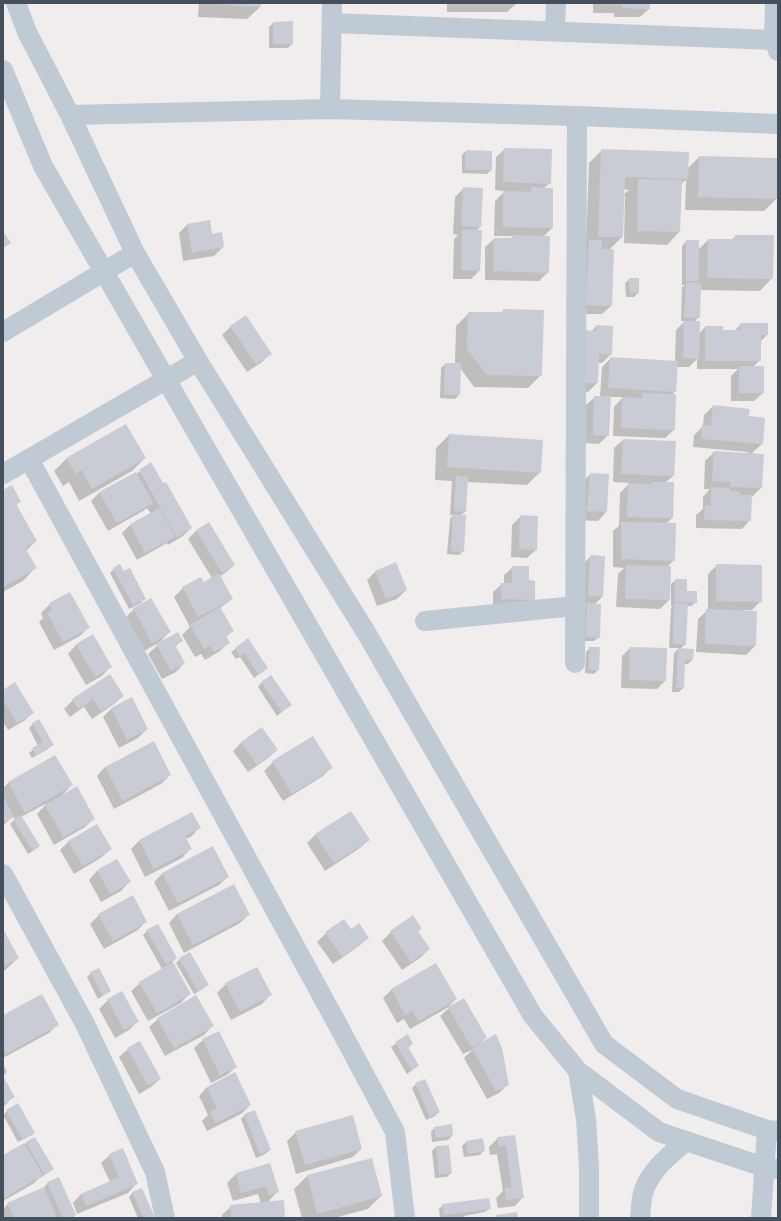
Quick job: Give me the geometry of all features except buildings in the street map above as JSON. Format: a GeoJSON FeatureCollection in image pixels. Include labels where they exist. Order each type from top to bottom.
{"type":"FeatureCollection","features":[{"type":"Feature","properties":{"kind":"street"},"geometry":{"type":"LineString","coordinates":[[16,3],[27,32],[70,115],[135,253],[198,361],[366,634],[604,1044],[676,1099],[773,1131],[771,1168],[761,1218]]}},
{"type":"Feature","properties":{"kind":"street"},"geometry":{"type":"LineString","coordinates":[[330,109],[332,3]]}},
{"type":"Feature","properties":{"kind":"street"},"geometry":{"type":"LineString","coordinates":[[555,31],[556,3]]}},
{"type":"Feature","properties":{"kind":"street"},"geometry":{"type":"LineString","coordinates":[[332,23],[555,31],[776,46],[775,3]]}},
{"type":"Feature","properties":{"kind":"street"},"geometry":{"type":"LineString","coordinates":[[3,70],[43,166],[533,1016],[578,1071],[659,1132],[771,1168]]}},
{"type":"Feature","properties":{"kind":"street"},"geometry":{"type":"LineString","coordinates":[[70,115],[330,109],[577,116],[778,124]]}},
{"type":"Feature","properties":{"kind":"street"},"geometry":{"type":"LineString","coordinates":[[575,663],[577,116]]}},
{"type":"Feature","properties":{"kind":"street"},"geometry":{"type":"LineString","coordinates":[[3,332],[135,253]]}},
{"type":"Feature","properties":{"kind":"street"},"geometry":{"type":"LineString","coordinates":[[3,474],[198,361]]}},
{"type":"Feature","properties":{"kind":"street"},"geometry":{"type":"LineString","coordinates":[[29,459],[395,1132],[405,1218]]}},
{"type":"Feature","properties":{"kind":"street"},"geometry":{"type":"LineString","coordinates":[[425,621],[575,606]]}},
{"type":"Feature","properties":{"kind":"street"},"geometry":{"type":"LineString","coordinates":[[3,874],[85,1024],[152,1165],[155,1172],[165,1218]]}},
{"type":"Feature","properties":{"kind":"street"},"geometry":{"type":"LineString","coordinates":[[578,1071],[586,1118],[589,1167],[589,1218]]}},
{"type":"Feature","properties":{"kind":"street"},"geometry":{"type":"LineString","coordinates":[[640,1218],[643,1193],[650,1177],[660,1164],[686,1141]]}}]}
